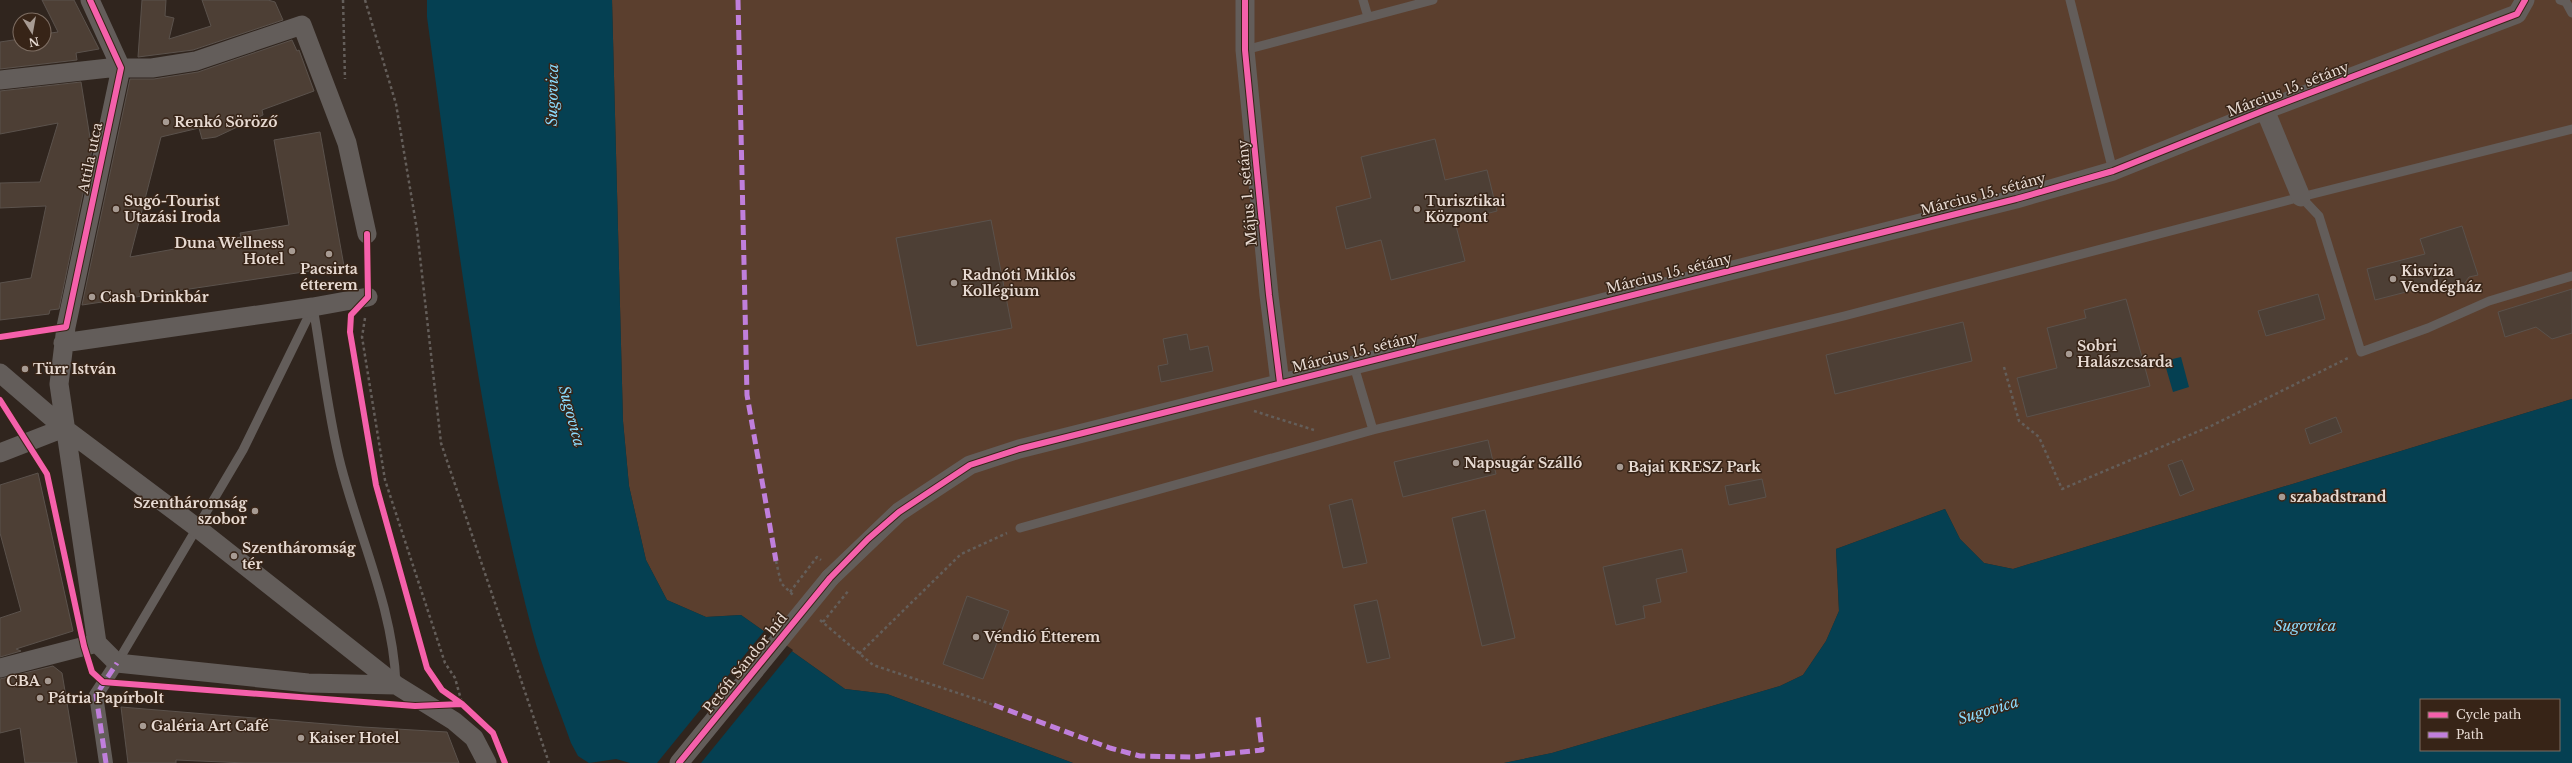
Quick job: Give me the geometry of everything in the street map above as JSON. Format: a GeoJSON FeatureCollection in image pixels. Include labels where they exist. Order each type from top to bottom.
{"type":"FeatureCollection","features":[{"type":"Feature","properties":{"kind":"street"},"geometry":{"type":"LineString","coordinates":[[90,0],[122,68]]}},
{"type":"Feature","properties":{"kind":"street","name":"Május 1. sétány"},"geometry":{"type":"LineString","coordinates":[[1245,0],[1246,50],[1269,296],[1280,383]]}},
{"type":"Feature","properties":{"kind":"street","name":"Március 15. sétány"},"geometry":{"type":"LineString","coordinates":[[830,578],[899,512],[970,465],[1019,449],[2008,201],[2113,171],[2266,110],[2517,14],[2525,0]]}},
{"type":"Feature","properties":{"kind":"street"},"geometry":{"type":"LineString","coordinates":[[0,80],[122,68],[152,68],[196,61],[302,25],[347,143],[367,234]]}},
{"type":"Feature","properties":{"kind":"street","name":"Attila utca"},"geometry":{"type":"LineString","coordinates":[[63,343],[122,68]]}},
{"type":"Feature","properties":{"kind":"street"},"geometry":{"type":"LineString","coordinates":[[2266,110],[2301,197]]}},
{"type":"Feature","properties":{"kind":"street"},"geometry":{"type":"LineString","coordinates":[[368,297],[313,307],[63,343],[59,384],[64,428],[98,643],[117,663],[308,683],[396,685]]}},
{"type":"Feature","properties":{"kind":"street"},"geometry":{"type":"LineString","coordinates":[[0,373],[64,428],[196,527],[396,685],[429,706],[460,715],[487,763]]}},
{"type":"Feature","properties":{"kind":"street"},"geometry":{"type":"LineString","coordinates":[[0,454],[64,428]]}},
{"type":"Feature","properties":{"kind":"street","name":"Petőfi Sándor híd"},"geometry":{"type":"LineString","coordinates":[[679,763],[830,578]]}},
{"type":"Feature","properties":{"kind":"street"},"geometry":{"type":"LineString","coordinates":[[0,668],[98,643]]}},
{"type":"Feature","properties":{"kind":"street"},"geometry":{"type":"LineString","coordinates":[[106,763],[96,695],[117,663]]}},
{"type":"Feature","properties":{"kind":"lane"},"geometry":{"type":"LineString","coordinates":[[1363,0],[1368,17]]}},
{"type":"Feature","properties":{"kind":"lane"},"geometry":{"type":"LineString","coordinates":[[1246,50],[1433,0]]}},
{"type":"Feature","properties":{"kind":"lane"},"geometry":{"type":"LineString","coordinates":[[2070,0],[2113,171]]}},
{"type":"Feature","properties":{"kind":"lane"},"geometry":{"type":"LineString","coordinates":[[2560,0],[2566,2],[2572,13]]}},
{"type":"Feature","properties":{"kind":"lane"},"geometry":{"type":"LineString","coordinates":[[1020,528],[1344,440],[1373,430],[1844,316],[2301,197],[2572,129]]}},
{"type":"Feature","properties":{"kind":"lane"},"geometry":{"type":"LineString","coordinates":[[2301,197],[2319,216],[2361,352],[2428,328],[2489,301],[2572,276]]}},
{"type":"Feature","properties":{"kind":"lane"},"geometry":{"type":"LineString","coordinates":[[117,663],[196,527],[244,450],[313,307]]}},
{"type":"Feature","properties":{"kind":"lane"},"geometry":{"type":"LineString","coordinates":[[313,307],[341,465],[393,644],[396,685]]}},
{"type":"Feature","properties":{"kind":"lane"},"geometry":{"type":"LineString","coordinates":[[1354,366],[1373,430]]}},
{"type":"Feature","properties":{"kind":"path"},"geometry":{"type":"LineString","coordinates":[[343,0],[346,88]]}},
{"type":"Feature","properties":{"kind":"path"},"geometry":{"type":"LineString","coordinates":[[365,0],[396,104],[417,230],[441,443],[549,763]]}},
{"type":"Feature","properties":{"kind":"path"},"geometry":{"type":"LineString","coordinates":[[368,297],[362,337],[385,480],[445,663],[455,678],[474,738]]}},
{"type":"Feature","properties":{"kind":"path"},"geometry":{"type":"LineString","coordinates":[[2004,367],[2019,421],[2039,437],[2062,489],[2210,426],[2361,352]]}},
{"type":"Feature","properties":{"kind":"path"},"geometry":{"type":"LineString","coordinates":[[1246,409],[1344,440]]}},
{"type":"Feature","properties":{"kind":"path"},"geometry":{"type":"LineString","coordinates":[[859,654],[961,554],[1020,528]]}},
{"type":"Feature","properties":{"kind":"path"},"geometry":{"type":"LineString","coordinates":[[790,592],[817,557]]}},
{"type":"Feature","properties":{"kind":"path"},"geometry":{"type":"LineString","coordinates":[[776,561],[781,584],[795,597]]}},
{"type":"Feature","properties":{"kind":"path"},"geometry":{"type":"LineString","coordinates":[[823,622],[852,586]]}},
{"type":"Feature","properties":{"kind":"path"},"geometry":{"type":"LineString","coordinates":[[818,617],[873,665],[888,672],[994,705]]}},
{"type":"Feature","properties":{"kind":"path"},"geometry":{"type":"LineString","coordinates":[[452,697],[462,704]]}},
{"type":"Feature","properties":{"kind":"path"},"geometry":{"type":"LineString","coordinates":[[429,706],[462,704]]}},
{"type":"Feature","properties":{"kind":"path"},"geometry":{"type":"LineString","coordinates":[[460,715],[462,704]]}},
{"type":"Feature","properties":{"kind":"shaded area"},"geometry":{"type":"Polygon","coordinates":[[[612,0],[2572,0],[2572,399],[2013,569],[1984,563],[1960,539],[1945,509],[1836,549],[1839,611],[1826,641],[1803,675],[1780,686],[1552,753],[1504,763],[1073,763],[887,694],[845,689],[741,615],[706,617],[667,600],[646,560],[629,486],[623,421],[612,0]]]}},
{"type":"Feature","properties":{"kind":"water","name":"Sugovica"},"geometry":{"type":"Polygon","coordinates":[[[427,0],[612,0],[623,421],[629,486],[646,560],[667,600],[706,617],[741,615],[845,689],[887,694],[1073,763],[630,763],[616,759],[589,763],[578,756],[571,743],[536,644],[513,554],[497,478],[470,325],[427,17],[427,0]]]}},
{"type":"Feature","properties":{"kind":"water"},"geometry":{"type":"Polygon","coordinates":[[[2181,357],[2189,387],[2173,392],[2164,361],[2181,357]]]}},
{"type":"Feature","properties":{"kind":"water","name":"Sugovica"},"geometry":{"type":"Polygon","coordinates":[[[2572,399],[2572,763],[1504,763],[1552,753],[1780,686],[1803,675],[1826,641],[1839,611],[1836,549],[1945,509],[1960,539],[1984,563],[2013,569],[2572,399]]]}},
{"type":"Feature","properties":{"kind":"pier"},"geometry":{"type":"Polygon","coordinates":[[[765,630],[793,650],[701,763],[657,763],[765,630]]]}},
{"type":"Feature","properties":{"kind":"building"},"geometry":{"type":"Polygon","coordinates":[[[42,0],[74,0],[99,49],[76,53],[77,60],[0,69],[0,42],[12,40],[12,52],[52,52],[52,33],[58,32],[52,20],[52,12],[48,12],[42,0]]]}},
{"type":"Feature","properties":{"kind":"building"},"geometry":{"type":"Polygon","coordinates":[[[142,0],[166,0],[165,16],[174,18],[169,39],[211,26],[202,0],[268,0],[275,2],[283,20],[193,50],[138,57],[142,0]]]}},
{"type":"Feature","properties":{"kind":"building"},"geometry":{"type":"Polygon","coordinates":[[[292,40],[297,51],[299,50],[314,91],[262,110],[263,115],[216,137],[202,139],[199,128],[161,137],[130,257],[241,237],[240,233],[289,225],[274,140],[320,132],[344,266],[82,305],[130,79],[154,79],[198,72],[292,40]]]}},
{"type":"Feature","properties":{"kind":"building"},"geometry":{"type":"Polygon","coordinates":[[[81,82],[92,150],[59,309],[50,310],[49,314],[0,320],[0,283],[31,278],[46,206],[0,208],[0,183],[40,182],[58,123],[0,134],[0,91],[81,82]]]}},
{"type":"Feature","properties":{"kind":"building","name":"Turisztikai Központ"},"geometry":{"type":"Polygon","coordinates":[[[1435,139],[1445,180],[1487,170],[1497,211],[1455,222],[1465,261],[1391,280],[1381,240],[1346,249],[1336,207],[1371,198],[1361,157],[1435,139]]]}},
{"type":"Feature","properties":{"kind":"building","name":"Radnóti Miklós Kollégium"},"geometry":{"type":"Polygon","coordinates":[[[991,220],[1012,328],[917,346],[896,238],[991,220]]]}},
{"type":"Feature","properties":{"kind":"building"},"geometry":{"type":"Polygon","coordinates":[[[2462,226],[2478,275],[2469,277],[2461,288],[2449,289],[2441,283],[2375,300],[2367,269],[2425,254],[2420,239],[2462,226]]]}},
{"type":"Feature","properties":{"kind":"building"},"geometry":{"type":"Polygon","coordinates":[[[2572,289],[2572,333],[2552,339],[2536,327],[2505,337],[2498,312],[2572,289]]]}},
{"type":"Feature","properties":{"kind":"building"},"geometry":{"type":"Polygon","coordinates":[[[2318,294],[2325,319],[2266,336],[2258,311],[2318,294]]]}},
{"type":"Feature","properties":{"kind":"building"},"geometry":{"type":"Polygon","coordinates":[[[2126,299],[2150,386],[2027,417],[2017,378],[2057,368],[2047,328],[2086,318],[2084,310],[2126,299]]]}},
{"type":"Feature","properties":{"kind":"building"},"geometry":{"type":"Polygon","coordinates":[[[1963,322],[1972,361],[1835,394],[1826,355],[1963,322]]]}},
{"type":"Feature","properties":{"kind":"building"},"geometry":{"type":"Polygon","coordinates":[[[1187,334],[1190,350],[1208,346],[1213,371],[1161,382],[1158,366],[1168,364],[1163,339],[1187,334]]]}},
{"type":"Feature","properties":{"kind":"building"},"geometry":{"type":"Polygon","coordinates":[[[2336,417],[2342,432],[2310,444],[2305,429],[2336,417]]]}},
{"type":"Feature","properties":{"kind":"building"},"geometry":{"type":"Polygon","coordinates":[[[1488,440],[1496,474],[1403,497],[1394,462],[1488,440]]]}},
{"type":"Feature","properties":{"kind":"building"},"geometry":{"type":"Polygon","coordinates":[[[2182,460],[2194,490],[2180,496],[2168,465],[2182,460]]]}},
{"type":"Feature","properties":{"kind":"building"},"geometry":{"type":"Polygon","coordinates":[[[38,473],[73,631],[16,649],[21,651],[0,657],[0,618],[21,611],[0,533],[0,485],[38,473]]]}},
{"type":"Feature","properties":{"kind":"building"},"geometry":{"type":"Polygon","coordinates":[[[1762,479],[1766,497],[1729,505],[1725,486],[1762,479]]]}},
{"type":"Feature","properties":{"kind":"building"},"geometry":{"type":"Polygon","coordinates":[[[1352,499],[1367,563],[1343,568],[1329,505],[1352,499]]]}},
{"type":"Feature","properties":{"kind":"building"},"geometry":{"type":"Polygon","coordinates":[[[1485,510],[1515,638],[1482,646],[1452,518],[1485,510]]]}},
{"type":"Feature","properties":{"kind":"building"},"geometry":{"type":"Polygon","coordinates":[[[1682,549],[1687,572],[1656,579],[1661,602],[1643,606],[1645,618],[1616,625],[1603,567],[1682,549]]]}},
{"type":"Feature","properties":{"kind":"building","name":"Véndió Étterem"},"geometry":{"type":"Polygon","coordinates":[[[967,596],[1009,611],[983,679],[943,664],[967,596]]]}},
{"type":"Feature","properties":{"kind":"building"},"geometry":{"type":"Polygon","coordinates":[[[1377,600],[1390,658],[1367,663],[1354,605],[1377,600]]]}},
{"type":"Feature","properties":{"kind":"building"},"geometry":{"type":"Polygon","coordinates":[[[53,666],[62,673],[77,763],[25,763],[20,728],[0,733],[0,679],[53,666]]]}},
{"type":"Feature","properties":{"kind":"building"},"geometry":{"type":"Polygon","coordinates":[[[121,707],[363,727],[447,732],[459,763],[246,763],[176,760],[176,763],[128,763],[121,707]]]}},
{"type":"Feature","properties":{"kind":"marked path"},"geometry":{"type":"LineString","coordinates":[[738,0],[747,395],[776,561]]}},
{"type":"Feature","properties":{"kind":"marked path"},"geometry":{"type":"LineString","coordinates":[[106,763],[96,695],[117,663]]}},
{"type":"Feature","properties":{"kind":"marked path"},"geometry":{"type":"LineString","coordinates":[[994,705],[1110,748],[1140,756],[1193,757],[1262,750],[1258,717]]}},
{"type":"Feature","properties":{"kind":"cycle path"},"geometry":{"type":"LineString","coordinates":[[0,337],[66,327],[121,68],[90,0]]}},
{"type":"Feature","properties":{"kind":"cycle path"},"geometry":{"type":"LineString","coordinates":[[1245,0],[1245,50],[1269,295],[1280,383]]}},
{"type":"Feature","properties":{"kind":"cycle path"},"geometry":{"type":"LineString","coordinates":[[679,763],[830,578],[868,539],[899,512],[970,465],[1019,449],[2016,199],[2113,171],[2265,110],[2517,14],[2525,0]]}},
{"type":"Feature","properties":{"kind":"cycle path"},"geometry":{"type":"LineString","coordinates":[[367,234],[368,297],[351,315],[350,332],[376,485],[427,668],[442,690],[462,704],[493,733],[505,763]]}},
{"type":"Feature","properties":{"kind":"cycle path"},"geometry":{"type":"LineString","coordinates":[[0,400],[47,474],[84,646],[92,672],[103,682],[415,706],[462,704]]}},
{"type":"Feature","properties":{"kind":"place","name":"Renkó Söröző"},"geometry":{"type":"Point","coordinates":[166,122]}},
{"type":"Feature","properties":{"kind":"place","name":"Sugó-Tourist Utazási Iroda"},"geometry":{"type":"Point","coordinates":[116,209]}},
{"type":"Feature","properties":{"kind":"place","name":"Turisztikai Központ"},"geometry":{"type":"Point","coordinates":[1417,209]}},
{"type":"Feature","properties":{"kind":"place","name":"Duna Wellness Hotel"},"geometry":{"type":"Point","coordinates":[292,251]}},
{"type":"Feature","properties":{"kind":"place","name":"Pacsirta étterem"},"geometry":{"type":"Point","coordinates":[329,254]}},
{"type":"Feature","properties":{"kind":"place","name":"Kisviza Vendégház"},"geometry":{"type":"Point","coordinates":[2393,279]}},
{"type":"Feature","properties":{"kind":"place","name":"Radnóti Miklós Kollégium"},"geometry":{"type":"Point","coordinates":[954,283]}},
{"type":"Feature","properties":{"kind":"place","name":"Cash Drinkbár"},"geometry":{"type":"Point","coordinates":[92,297]}},
{"type":"Feature","properties":{"kind":"place","name":"Sobri Halászcsárda"},"geometry":{"type":"Point","coordinates":[2069,354]}},
{"type":"Feature","properties":{"kind":"place","name":"Türr István"},"geometry":{"type":"Point","coordinates":[25,369]}},
{"type":"Feature","properties":{"kind":"place","name":"Napsugár Szálló"},"geometry":{"type":"Point","coordinates":[1456,463]}},
{"type":"Feature","properties":{"kind":"place","name":"Bajai KRESZ Park"},"geometry":{"type":"Point","coordinates":[1620,467]}},
{"type":"Feature","properties":{"kind":"place","name":"szabadstrand"},"geometry":{"type":"Point","coordinates":[2282,497]}},
{"type":"Feature","properties":{"kind":"place","name":"Szentháromság szobor"},"geometry":{"type":"Point","coordinates":[255,511]}},
{"type":"Feature","properties":{"kind":"place","name":"Szentháromság tér"},"geometry":{"type":"Point","coordinates":[234,556]}},
{"type":"Feature","properties":{"kind":"place","name":"Véndió Étterem"},"geometry":{"type":"Point","coordinates":[976,637]}},
{"type":"Feature","properties":{"kind":"place","name":"CBA"},"geometry":{"type":"Point","coordinates":[48,681]}},
{"type":"Feature","properties":{"kind":"place","name":"Pátria Papírbolt"},"geometry":{"type":"Point","coordinates":[40,698]}},
{"type":"Feature","properties":{"kind":"place","name":"Galéria Art Café"},"geometry":{"type":"Point","coordinates":[143,726]}},
{"type":"Feature","properties":{"kind":"place","name":"Kaiser Hotel"},"geometry":{"type":"Point","coordinates":[301,738]}}]}
